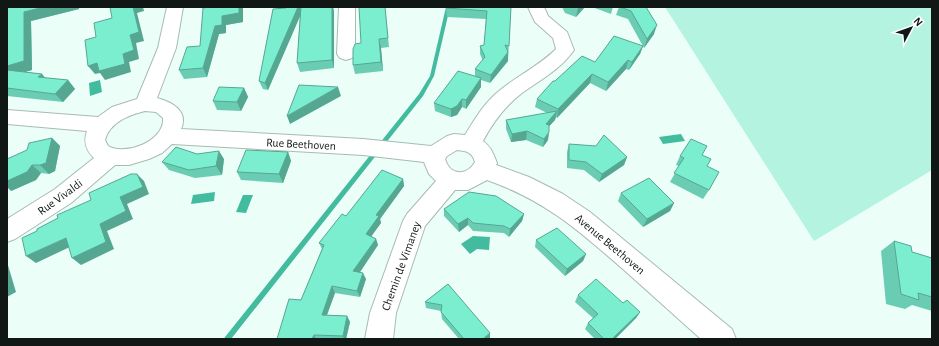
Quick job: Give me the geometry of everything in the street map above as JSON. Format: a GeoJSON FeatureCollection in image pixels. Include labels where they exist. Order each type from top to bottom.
{"type":"FeatureCollection","features":[{"type":"Feature","properties":{"kind":"street"},"geometry":{"type":"LineString","coordinates":[[145,104],[167,48],[175,7]]}},
{"type":"Feature","properties":{"kind":"street"},"geometry":{"type":"LineString","coordinates":[[346,54],[347,7]]}},
{"type":"Feature","properties":{"kind":"street"},"geometry":{"type":"LineString","coordinates":[[470,143],[498,103],[524,82],[555,63],[565,50],[561,36],[541,18],[536,7]]}},
{"type":"Feature","properties":{"kind":"street"},"geometry":{"type":"LineString","coordinates":[[145,104],[162,107],[170,112],[173,119],[172,127],[167,136],[147,152],[134,156],[109,158],[100,153],[94,140],[102,125],[120,111],[145,104]]}},
{"type":"Feature","properties":{"kind":"street"},"geometry":{"type":"LineString","coordinates":[[7,117],[102,125]]}},
{"type":"Feature","properties":{"kind":"street","name":"Rue Beethoven"},"geometry":{"type":"LineString","coordinates":[[167,136],[385,148],[435,155]]}},
{"type":"Feature","properties":{"kind":"street"},"geometry":{"type":"LineString","coordinates":[[454,142],[470,143],[482,151],[486,163],[484,170],[474,179],[458,182],[450,180],[438,173],[435,167],[435,155],[446,145],[454,142]]}},
{"type":"Feature","properties":{"kind":"street","name":"Rue Vivaldi"},"geometry":{"type":"LineString","coordinates":[[7,232],[63,196],[109,158]]}},
{"type":"Feature","properties":{"kind":"street","name":"Avenue Beethoven"},"geometry":{"type":"LineString","coordinates":[[484,170],[521,183],[555,201],[582,219],[722,339]]}},
{"type":"Feature","properties":{"kind":"street","name":"Chemin de Vimaney"},"geometry":{"type":"LineString","coordinates":[[379,339],[383,313],[415,221],[450,180]]}},
{"type":"Feature","properties":{"kind":"shaded area"},"geometry":{"type":"Polygon","coordinates":[[[665,7],[932,7],[932,170],[814,241],[665,7]]]}},
{"type":"Feature","properties":{"kind":"shaded area"},"geometry":{"type":"Polygon","coordinates":[[[100,80],[102,92],[90,96],[89,83],[100,80]]]}},
{"type":"Feature","properties":{"kind":"shaded area"},"geometry":{"type":"Polygon","coordinates":[[[681,134],[685,141],[663,144],[659,137],[681,134]]]}},
{"type":"Feature","properties":{"kind":"shaded area"},"geometry":{"type":"Polygon","coordinates":[[[215,192],[214,201],[191,204],[193,195],[215,192]]]}},
{"type":"Feature","properties":{"kind":"shaded area"},"geometry":{"type":"Polygon","coordinates":[[[243,195],[253,195],[246,213],[236,212],[243,195]]]}},
{"type":"Feature","properties":{"kind":"shaded area"},"geometry":{"type":"Polygon","coordinates":[[[473,236],[490,237],[489,250],[477,249],[470,254],[461,244],[473,236]]]}},
{"type":"Feature","properties":{"kind":"building"},"geometry":{"type":"Polygon","coordinates":[[[7,7],[44,7],[24,12],[24,61],[7,66],[7,7]]]}},
{"type":"Feature","properties":{"kind":"building"},"geometry":{"type":"Polygon","coordinates":[[[110,7],[133,7],[139,32],[130,35],[134,50],[123,54],[125,64],[99,71],[97,63],[88,66],[85,40],[96,37],[94,23],[112,18],[110,7]]]}},
{"type":"Feature","properties":{"kind":"building"},"geometry":{"type":"Polygon","coordinates":[[[239,7],[239,13],[222,16],[222,25],[215,26],[203,68],[179,70],[187,47],[200,46],[203,8],[239,7]]]}},
{"type":"Feature","properties":{"kind":"building"},"geometry":{"type":"Polygon","coordinates":[[[298,7],[265,83],[259,81],[273,9],[298,7]]]}},
{"type":"Feature","properties":{"kind":"building"},"geometry":{"type":"Polygon","coordinates":[[[301,7],[332,7],[332,60],[297,63],[301,7]]]}},
{"type":"Feature","properties":{"kind":"building"},"geometry":{"type":"Polygon","coordinates":[[[359,7],[385,7],[388,38],[379,39],[381,62],[353,65],[353,49],[355,44],[361,43],[359,7]]]}},
{"type":"Feature","properties":{"kind":"building"},"geometry":{"type":"Polygon","coordinates":[[[511,7],[509,46],[505,45],[508,52],[491,75],[475,69],[485,57],[480,46],[484,45],[487,11],[446,8],[511,7]]]}},
{"type":"Feature","properties":{"kind":"building"},"geometry":{"type":"Polygon","coordinates":[[[620,7],[646,7],[657,25],[647,39],[631,11],[620,7]]]}},
{"type":"Feature","properties":{"kind":"building"},"geometry":{"type":"Polygon","coordinates":[[[614,36],[643,46],[632,62],[628,60],[608,82],[592,74],[558,109],[537,99],[553,81],[555,81],[582,56],[595,62],[614,36]]]}},
{"type":"Feature","properties":{"kind":"building"},"geometry":{"type":"Polygon","coordinates":[[[7,70],[42,74],[38,77],[68,80],[55,94],[7,88],[7,70]]]}},
{"type":"Feature","properties":{"kind":"building"},"geometry":{"type":"Polygon","coordinates":[[[458,71],[481,78],[466,100],[462,99],[457,106],[451,109],[434,103],[458,71]]]}},
{"type":"Feature","properties":{"kind":"building"},"geometry":{"type":"Polygon","coordinates":[[[299,85],[338,87],[287,116],[299,85]]]}},
{"type":"Feature","properties":{"kind":"building"},"geometry":{"type":"Polygon","coordinates":[[[219,87],[244,88],[237,102],[213,101],[219,87]]]}},
{"type":"Feature","properties":{"kind":"building"},"geometry":{"type":"Polygon","coordinates":[[[557,111],[546,124],[549,125],[549,132],[544,139],[527,131],[512,134],[506,120],[557,111]]]}},
{"type":"Feature","properties":{"kind":"building"},"geometry":{"type":"Polygon","coordinates":[[[604,135],[627,157],[602,174],[586,162],[569,160],[569,144],[596,146],[604,135]]]}},
{"type":"Feature","properties":{"kind":"building"},"geometry":{"type":"Polygon","coordinates":[[[52,138],[46,163],[32,165],[27,172],[7,181],[7,159],[27,150],[29,143],[52,138]]]}},
{"type":"Feature","properties":{"kind":"building"},"geometry":{"type":"Polygon","coordinates":[[[691,139],[707,146],[702,155],[711,159],[707,166],[719,172],[709,190],[674,173],[684,158],[680,156],[691,139]]]}},
{"type":"Feature","properties":{"kind":"building"},"geometry":{"type":"Polygon","coordinates":[[[176,147],[197,154],[219,151],[216,166],[189,170],[162,162],[176,147]]]}},
{"type":"Feature","properties":{"kind":"building"},"geometry":{"type":"Polygon","coordinates":[[[246,150],[288,152],[279,174],[237,172],[246,150]]]}},
{"type":"Feature","properties":{"kind":"building"},"geometry":{"type":"Polygon","coordinates":[[[382,170],[403,179],[376,215],[379,216],[366,234],[376,239],[353,271],[363,273],[357,291],[332,286],[322,315],[347,316],[343,336],[314,335],[312,339],[277,339],[289,299],[301,300],[324,245],[319,243],[342,214],[346,216],[382,170]]]}},
{"type":"Feature","properties":{"kind":"building"},"geometry":{"type":"Polygon","coordinates":[[[131,174],[137,174],[143,187],[120,197],[126,211],[100,224],[106,242],[72,258],[66,238],[26,256],[22,238],[58,218],[57,215],[91,200],[89,193],[131,174]]]}},
{"type":"Feature","properties":{"kind":"building"},"geometry":{"type":"Polygon","coordinates":[[[649,178],[674,203],[647,219],[621,193],[649,178]]]}},
{"type":"Feature","properties":{"kind":"building"},"geometry":{"type":"Polygon","coordinates":[[[469,192],[496,196],[524,214],[510,229],[504,226],[473,223],[468,218],[458,224],[444,209],[469,192]]]}},
{"type":"Feature","properties":{"kind":"building"},"geometry":{"type":"Polygon","coordinates":[[[557,228],[586,254],[567,269],[536,240],[557,228]]]}},
{"type":"Feature","properties":{"kind":"building"},"geometry":{"type":"Polygon","coordinates":[[[894,241],[911,246],[912,252],[932,258],[932,297],[918,293],[919,300],[901,294],[894,241]]]}},
{"type":"Feature","properties":{"kind":"building"},"geometry":{"type":"Polygon","coordinates":[[[596,279],[623,303],[627,300],[640,312],[612,339],[604,339],[588,323],[598,314],[578,295],[596,279]]]}},
{"type":"Feature","properties":{"kind":"building"},"geometry":{"type":"Polygon","coordinates":[[[448,284],[490,333],[483,339],[464,339],[441,312],[442,305],[425,302],[448,284]]]}},
{"type":"Feature","properties":{"kind":"waterway"},"geometry":{"type":"LineString","coordinates":[[227,339],[421,95],[432,76],[448,7]]}}]}
